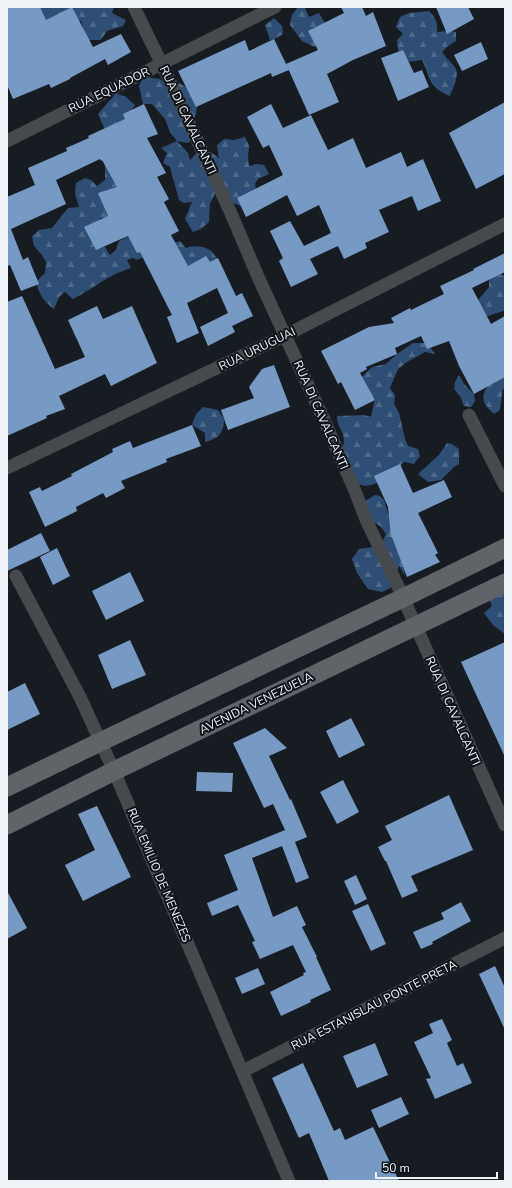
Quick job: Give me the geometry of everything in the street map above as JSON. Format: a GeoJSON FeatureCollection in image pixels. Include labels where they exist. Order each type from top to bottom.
{"type":"FeatureCollection","features":[{"type":"Feature","properties":{"kind":"main road"},"geometry":{"type":"LineString","coordinates":[[7,787],[505,548]]}},
{"type":"Feature","properties":{"kind":"main road","name":"AVENIDA VENEZUELA"},"geometry":{"type":"LineString","coordinates":[[7,825],[114,771],[505,583]]}},
{"type":"Feature","properties":{"kind":"street","name":"RUA DI CAVALCANTI"},"geometry":{"type":"LineString","coordinates":[[134,7],[230,211],[259,279],[286,335],[355,491],[370,529],[403,598],[505,825]]}},
{"type":"Feature","properties":{"kind":"street","name":"RUA EQUADOR"},"geometry":{"type":"LineString","coordinates":[[7,141],[275,7]]}},
{"type":"Feature","properties":{"kind":"street","name":"RUA URUGUAI"},"geometry":{"type":"LineString","coordinates":[[7,468],[286,335],[505,224]]}},
{"type":"Feature","properties":{"kind":"street"},"geometry":{"type":"LineString","coordinates":[[469,415],[505,486]]}},
{"type":"Feature","properties":{"kind":"street","name":"RUA EMILIO DE MENEZES"},"geometry":{"type":"LineString","coordinates":[[16,576],[80,697],[114,771],[289,1181]]}},
{"type":"Feature","properties":{"kind":"street","name":"RUA ESTANISLAU PONTE PRETA"},"geometry":{"type":"LineString","coordinates":[[243,1071],[505,938]]}},
{"type":"Feature","properties":{"kind":"green space"},"geometry":{"type":"Polygon","coordinates":[[[18,7],[114,7],[112,13],[126,20],[123,26],[107,31],[101,40],[87,40],[81,21],[72,18],[33,27],[18,7]]]}},
{"type":"Feature","properties":{"kind":"green space"},"geometry":{"type":"Polygon","coordinates":[[[298,7],[305,8],[309,17],[319,13],[326,25],[315,47],[302,41],[290,25],[292,15],[298,7]]]}},
{"type":"Feature","properties":{"kind":"green space"},"geometry":{"type":"Polygon","coordinates":[[[429,11],[436,21],[437,32],[456,32],[456,41],[442,52],[455,67],[457,74],[456,82],[450,96],[432,84],[422,60],[407,62],[398,50],[397,40],[403,34],[396,27],[400,17],[409,13],[429,11]]]}},
{"type":"Feature","properties":{"kind":"green space"},"geometry":{"type":"Polygon","coordinates":[[[274,18],[282,26],[283,34],[270,40],[265,25],[274,18]]]}},
{"type":"Feature","properties":{"kind":"green space"},"geometry":{"type":"Polygon","coordinates":[[[143,77],[160,79],[168,86],[179,83],[191,90],[198,97],[196,114],[191,126],[193,138],[188,143],[177,141],[170,132],[165,119],[152,104],[143,104],[139,86],[143,77]]]}},
{"type":"Feature","properties":{"kind":"green space"},"geometry":{"type":"Polygon","coordinates":[[[116,93],[126,97],[135,105],[130,112],[133,131],[106,132],[98,114],[116,93]]]}},
{"type":"Feature","properties":{"kind":"green space"},"geometry":{"type":"Polygon","coordinates":[[[245,137],[249,146],[249,166],[256,164],[264,165],[269,174],[258,179],[255,184],[256,191],[250,204],[241,206],[233,203],[219,183],[210,203],[209,222],[201,229],[193,232],[185,219],[192,202],[184,203],[179,200],[170,167],[163,163],[167,153],[161,148],[177,141],[188,153],[190,160],[196,154],[203,151],[215,155],[219,159],[217,145],[224,139],[234,140],[245,137]]]}},
{"type":"Feature","properties":{"kind":"green space"},"geometry":{"type":"Polygon","coordinates":[[[105,156],[122,190],[109,218],[100,218],[104,226],[94,244],[105,247],[110,255],[116,250],[119,241],[131,235],[146,256],[137,260],[133,258],[127,260],[131,268],[115,274],[73,299],[65,292],[59,297],[54,309],[47,304],[40,294],[37,286],[36,282],[45,273],[46,262],[34,246],[32,236],[39,230],[52,228],[68,208],[79,207],[75,194],[76,183],[85,178],[91,180],[97,186],[105,180],[105,156]]]}},
{"type":"Feature","properties":{"kind":"green space"},"geometry":{"type":"Polygon","coordinates":[[[180,241],[186,248],[195,246],[208,249],[219,261],[211,290],[164,247],[180,241]]]}},
{"type":"Feature","properties":{"kind":"green space"},"geometry":{"type":"Polygon","coordinates":[[[496,273],[505,276],[505,312],[503,311],[485,317],[474,305],[489,287],[489,280],[496,273]]]}},
{"type":"Feature","properties":{"kind":"green space"},"geometry":{"type":"Polygon","coordinates":[[[413,343],[427,343],[435,354],[425,352],[407,362],[398,369],[390,388],[395,395],[394,404],[399,413],[408,446],[418,449],[420,456],[414,464],[404,462],[387,477],[380,481],[366,486],[360,485],[354,480],[348,471],[339,453],[344,441],[337,416],[364,415],[371,417],[375,398],[365,394],[361,378],[372,367],[386,364],[413,343]]]}},
{"type":"Feature","properties":{"kind":"green space"},"geometry":{"type":"Polygon","coordinates":[[[505,370],[505,388],[503,389],[500,408],[499,411],[494,414],[485,404],[483,399],[484,394],[489,385],[505,370]]]}},
{"type":"Feature","properties":{"kind":"green space"},"geometry":{"type":"Polygon","coordinates":[[[459,375],[464,384],[474,394],[475,401],[471,407],[464,406],[460,396],[454,389],[455,382],[459,375]]]}},
{"type":"Feature","properties":{"kind":"green space"},"geometry":{"type":"Polygon","coordinates":[[[203,407],[218,410],[224,419],[222,432],[220,435],[205,442],[205,433],[192,425],[196,414],[203,407]]]}},
{"type":"Feature","properties":{"kind":"green space"},"geometry":{"type":"Polygon","coordinates":[[[447,443],[452,444],[459,449],[459,464],[441,480],[428,482],[418,474],[439,455],[447,443]]]}},
{"type":"Feature","properties":{"kind":"green space"},"geometry":{"type":"Polygon","coordinates":[[[375,495],[380,496],[384,500],[405,576],[399,565],[394,586],[382,592],[368,589],[357,573],[352,559],[359,549],[380,546],[386,534],[380,526],[368,519],[365,501],[375,495]]]}},
{"type":"Feature","properties":{"kind":"green space"},"geometry":{"type":"Polygon","coordinates":[[[505,592],[505,634],[493,625],[484,613],[492,606],[489,598],[505,592]]]}},
{"type":"Feature","properties":{"kind":"building"},"geometry":{"type":"Polygon","coordinates":[[[7,7],[40,7],[46,20],[72,7],[93,47],[121,34],[131,52],[108,65],[105,59],[51,88],[49,84],[13,99],[7,85],[7,7]]]}},
{"type":"Feature","properties":{"kind":"building"},"geometry":{"type":"Polygon","coordinates":[[[341,7],[362,7],[366,16],[373,12],[386,46],[353,60],[327,74],[339,102],[309,115],[286,64],[318,50],[308,31],[344,13],[341,7]]]}},
{"type":"Feature","properties":{"kind":"building"},"geometry":{"type":"Polygon","coordinates":[[[436,7],[468,7],[474,19],[447,34],[436,7]]]}},
{"type":"Feature","properties":{"kind":"building"},"geometry":{"type":"Polygon","coordinates":[[[274,39],[289,70],[272,77],[271,73],[196,107],[178,71],[245,40],[249,51],[274,39]]]}},
{"type":"Feature","properties":{"kind":"building"},"geometry":{"type":"Polygon","coordinates":[[[481,42],[488,59],[462,71],[454,55],[481,42]]]}},
{"type":"Feature","properties":{"kind":"building"},"geometry":{"type":"Polygon","coordinates":[[[403,50],[414,73],[422,70],[429,87],[398,101],[381,58],[403,50]]]}},
{"type":"Feature","properties":{"kind":"building"},"geometry":{"type":"Polygon","coordinates":[[[505,102],[505,174],[476,189],[449,133],[505,102]]]}},
{"type":"Feature","properties":{"kind":"building"},"geometry":{"type":"Polygon","coordinates":[[[144,104],[158,134],[147,138],[166,173],[157,177],[169,199],[164,202],[179,231],[171,235],[188,266],[206,256],[210,262],[218,258],[236,296],[242,293],[253,316],[232,326],[235,332],[208,346],[200,327],[228,313],[217,288],[187,303],[199,333],[177,343],[167,317],[172,315],[140,252],[137,253],[128,236],[96,250],[84,227],[108,216],[98,193],[117,187],[100,159],[56,180],[66,204],[11,229],[23,260],[28,257],[39,284],[21,291],[10,265],[7,266],[7,197],[35,185],[28,168],[67,151],[66,148],[125,119],[123,114],[144,104]]]}},
{"type":"Feature","properties":{"kind":"building"},"geometry":{"type":"Polygon","coordinates":[[[271,104],[283,128],[311,115],[328,150],[353,138],[366,168],[401,152],[407,167],[423,159],[441,201],[418,211],[412,196],[379,210],[389,232],[365,243],[367,248],[344,259],[338,246],[310,259],[318,274],[291,287],[279,261],[283,258],[270,231],[290,221],[304,246],[331,233],[319,205],[297,216],[287,195],[246,217],[237,198],[283,175],[269,145],[263,148],[247,117],[271,104]]]}},
{"type":"Feature","properties":{"kind":"building"},"geometry":{"type":"Polygon","coordinates":[[[505,253],[505,272],[472,288],[491,324],[505,316],[505,377],[474,394],[459,366],[449,341],[427,349],[421,336],[395,348],[397,354],[366,367],[367,369],[360,373],[375,400],[355,410],[341,382],[338,384],[321,351],[369,327],[394,323],[391,318],[410,308],[411,310],[444,294],[440,286],[505,253]]]}},
{"type":"Feature","properties":{"kind":"building"},"geometry":{"type":"Polygon","coordinates":[[[22,296],[55,369],[85,357],[68,320],[97,306],[103,319],[132,306],[157,363],[111,386],[105,374],[59,396],[65,409],[46,416],[47,418],[7,436],[7,302],[22,296]]]}},
{"type":"Feature","properties":{"kind":"building"},"geometry":{"type":"Polygon","coordinates":[[[274,365],[290,407],[228,430],[221,410],[254,398],[249,387],[262,369],[274,365]]]}},
{"type":"Feature","properties":{"kind":"building"},"geometry":{"type":"Polygon","coordinates":[[[192,425],[201,446],[166,459],[167,462],[121,481],[125,488],[106,498],[103,493],[76,507],[77,511],[45,527],[29,492],[40,487],[42,491],[72,476],[71,474],[113,452],[112,449],[130,441],[133,448],[192,425]]]}},
{"type":"Feature","properties":{"kind":"building"},"geometry":{"type":"Polygon","coordinates":[[[400,464],[413,493],[444,480],[452,497],[418,513],[438,553],[435,555],[440,562],[407,577],[391,537],[388,507],[374,476],[400,464]]]}},
{"type":"Feature","properties":{"kind":"building"},"geometry":{"type":"Polygon","coordinates":[[[41,533],[50,551],[7,571],[7,550],[41,533]]]}},
{"type":"Feature","properties":{"kind":"building"},"geometry":{"type":"Polygon","coordinates":[[[57,548],[70,576],[53,585],[40,557],[57,548]]]}},
{"type":"Feature","properties":{"kind":"building"},"geometry":{"type":"Polygon","coordinates":[[[130,572],[144,601],[106,620],[92,591],[130,572]]]}},
{"type":"Feature","properties":{"kind":"building"},"geometry":{"type":"Polygon","coordinates":[[[130,640],[146,675],[112,689],[98,655],[130,640]]]}},
{"type":"Feature","properties":{"kind":"building"},"geometry":{"type":"Polygon","coordinates":[[[505,642],[505,757],[461,662],[505,642]]]}},
{"type":"Feature","properties":{"kind":"building"},"geometry":{"type":"Polygon","coordinates":[[[25,683],[40,714],[7,730],[7,692],[25,683]]]}},
{"type":"Feature","properties":{"kind":"building"},"geometry":{"type":"Polygon","coordinates":[[[351,718],[365,745],[339,758],[326,731],[351,718]]]}},
{"type":"Feature","properties":{"kind":"building"},"geometry":{"type":"Polygon","coordinates":[[[265,728],[287,748],[269,756],[290,800],[291,799],[307,837],[295,842],[309,878],[296,883],[282,846],[252,858],[273,917],[297,906],[306,925],[302,927],[331,990],[310,1000],[311,1002],[281,1016],[270,992],[304,975],[303,973],[306,972],[293,945],[260,959],[252,942],[255,941],[238,905],[212,916],[207,903],[238,890],[224,855],[285,830],[273,804],[264,808],[233,743],[265,728]]]}},
{"type":"Feature","properties":{"kind":"building"},"geometry":{"type":"Polygon","coordinates":[[[197,772],[233,773],[232,792],[196,791],[197,772]]]}},
{"type":"Feature","properties":{"kind":"building"},"geometry":{"type":"Polygon","coordinates":[[[343,780],[359,812],[337,824],[320,792],[343,780]]]}},
{"type":"Feature","properties":{"kind":"building"},"geometry":{"type":"Polygon","coordinates":[[[449,795],[473,850],[411,876],[418,891],[402,898],[386,861],[378,847],[392,840],[385,826],[449,795]]]}},
{"type":"Feature","properties":{"kind":"building"},"geometry":{"type":"Polygon","coordinates":[[[97,806],[131,877],[83,901],[65,865],[95,850],[78,814],[97,806]]]}},
{"type":"Feature","properties":{"kind":"building"},"geometry":{"type":"Polygon","coordinates":[[[356,875],[367,899],[355,905],[344,881],[356,875]]]}},
{"type":"Feature","properties":{"kind":"building"},"geometry":{"type":"Polygon","coordinates":[[[7,891],[27,928],[7,939],[7,891]]]}},
{"type":"Feature","properties":{"kind":"building"},"geometry":{"type":"Polygon","coordinates":[[[461,902],[471,921],[432,942],[433,944],[421,949],[413,932],[444,919],[441,913],[461,902]]]}},
{"type":"Feature","properties":{"kind":"building"},"geometry":{"type":"Polygon","coordinates":[[[368,904],[386,944],[371,951],[352,911],[368,904]]]}},
{"type":"Feature","properties":{"kind":"building"},"geometry":{"type":"Polygon","coordinates":[[[495,966],[505,988],[505,1030],[479,974],[495,966]]]}},
{"type":"Feature","properties":{"kind":"building"},"geometry":{"type":"Polygon","coordinates":[[[258,968],[265,984],[242,994],[235,978],[258,968]]]}},
{"type":"Feature","properties":{"kind":"building"},"geometry":{"type":"Polygon","coordinates":[[[442,1019],[452,1040],[447,1043],[457,1066],[463,1063],[472,1083],[435,1099],[426,1079],[431,1078],[414,1042],[433,1033],[429,1024],[442,1019]]]}},
{"type":"Feature","properties":{"kind":"building"},"geometry":{"type":"Polygon","coordinates":[[[375,1043],[388,1075],[357,1088],[343,1056],[375,1043]]]}},
{"type":"Feature","properties":{"kind":"building"},"geometry":{"type":"Polygon","coordinates":[[[303,1063],[334,1131],[340,1128],[345,1140],[373,1127],[399,1181],[329,1181],[309,1133],[299,1138],[272,1078],[303,1063]]]}},
{"type":"Feature","properties":{"kind":"building"},"geometry":{"type":"Polygon","coordinates":[[[401,1097],[409,1114],[379,1128],[371,1110],[401,1097]]]}}]}
